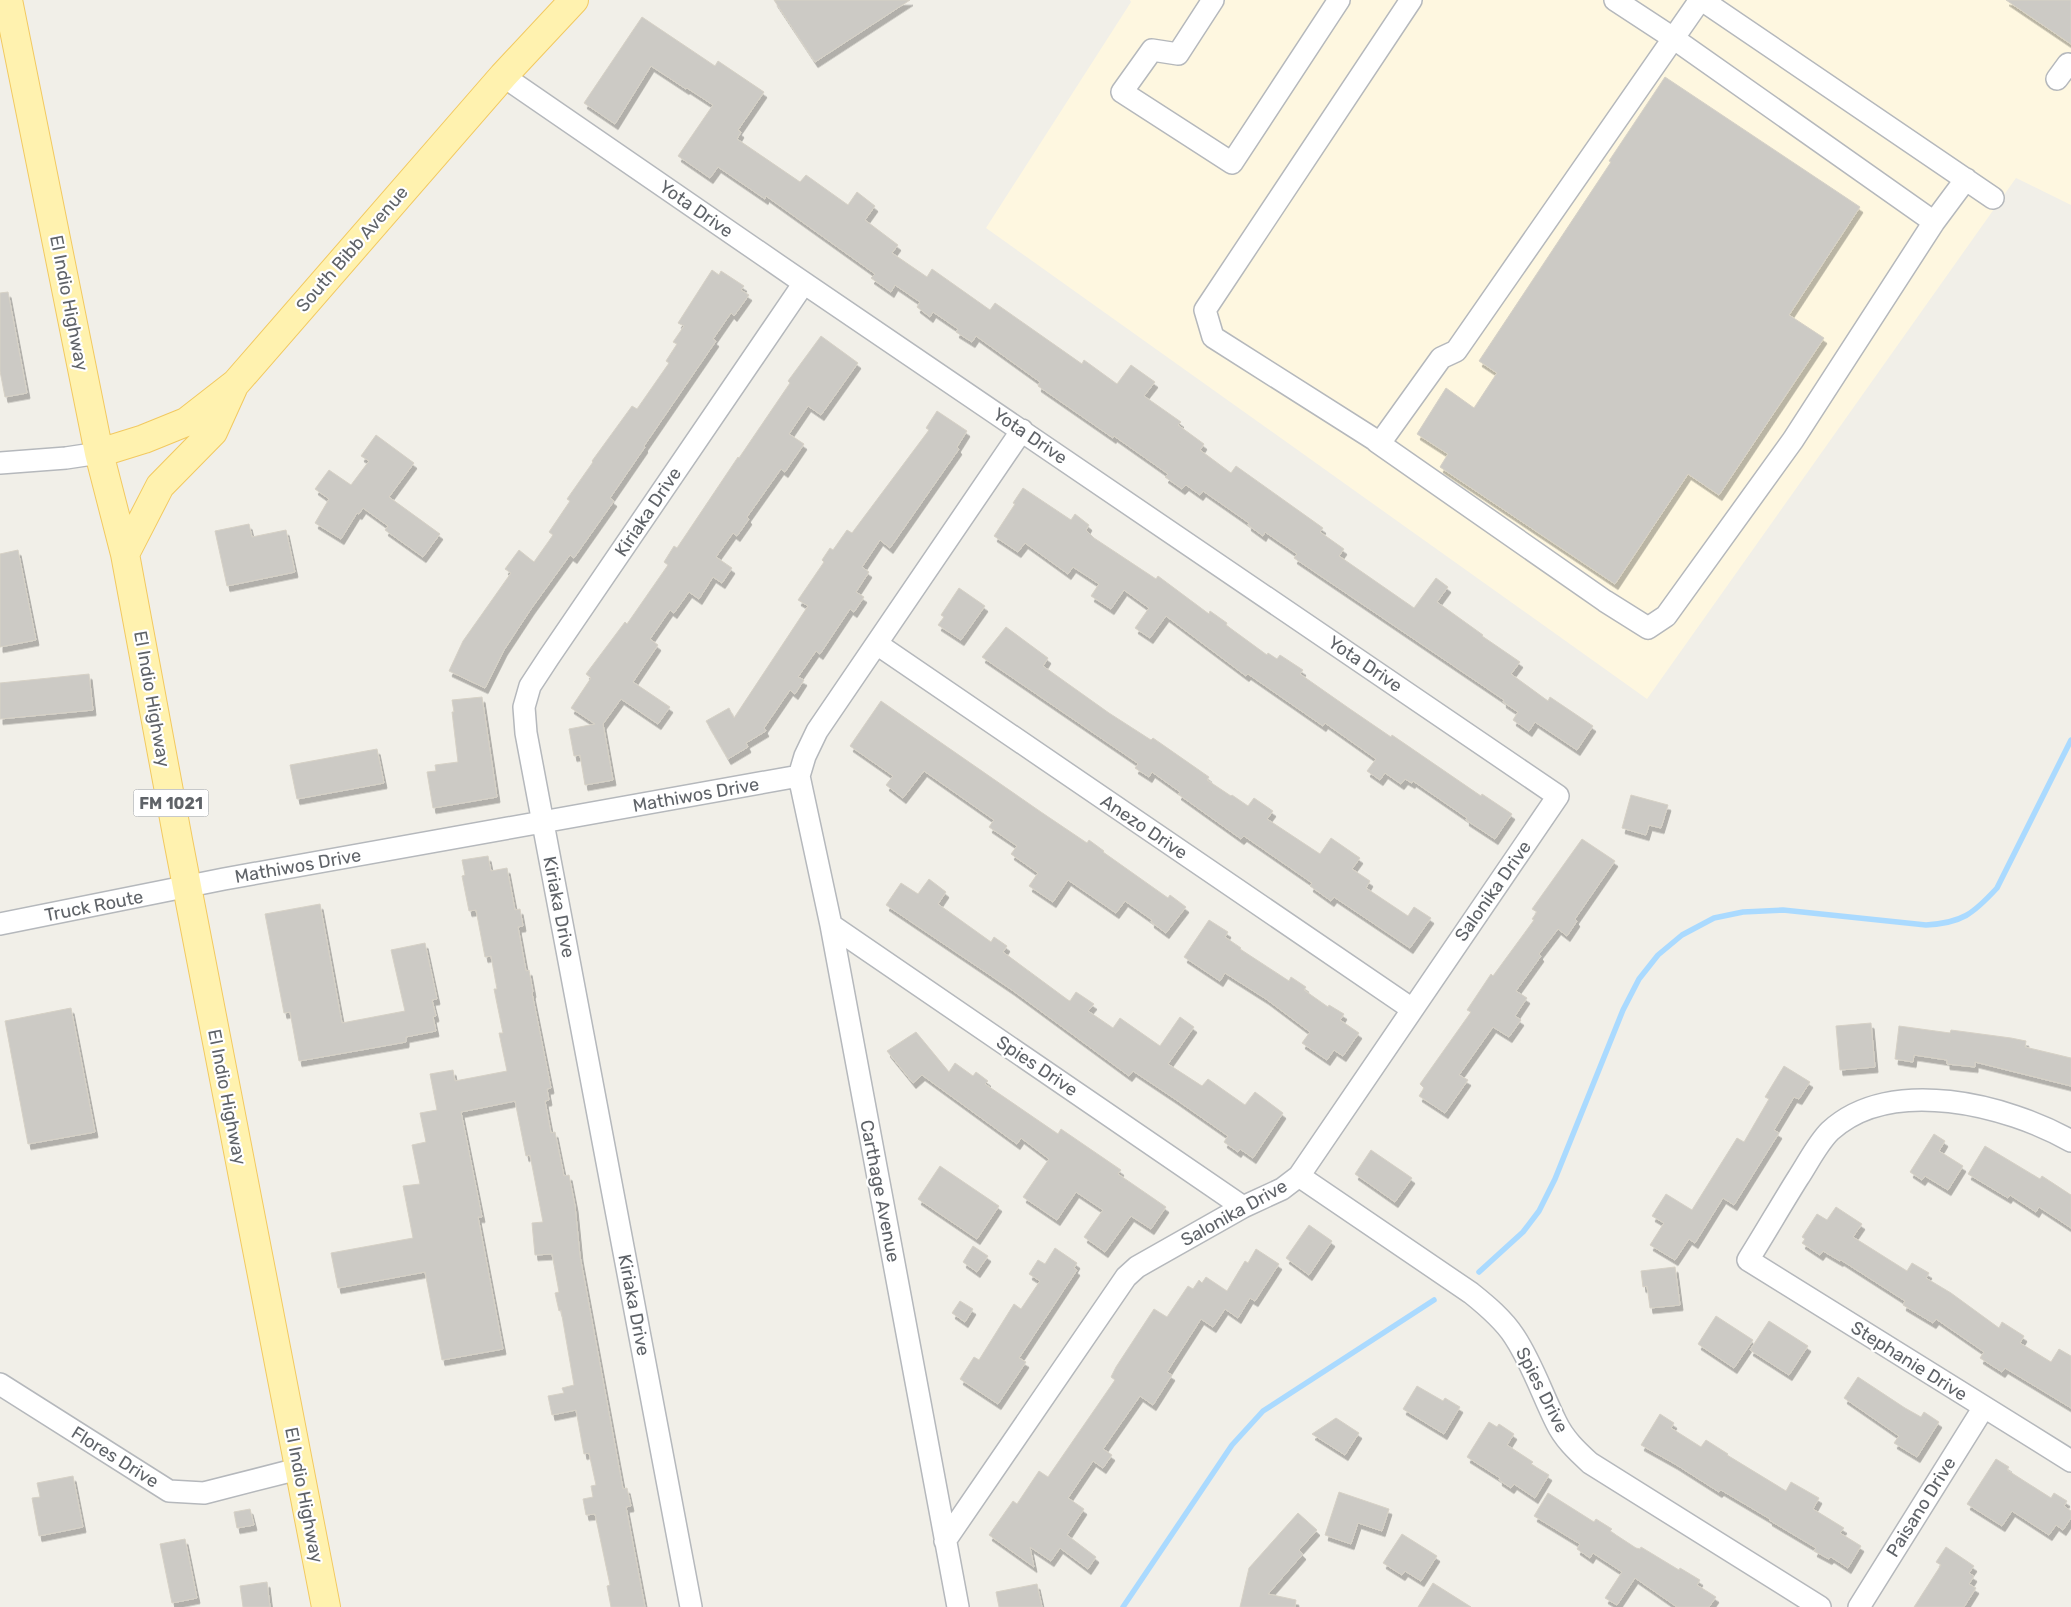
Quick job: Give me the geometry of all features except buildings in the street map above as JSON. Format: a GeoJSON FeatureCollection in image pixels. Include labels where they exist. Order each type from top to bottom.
{"type":"FeatureCollection","features":[{"type":"Feature","properties":{"kind":"main road","name":"El Indio Highway"},"geometry":{"type":"LineString","coordinates":[[8,0],[99,453],[126,554],[298,1469],[326,1607]]}},
{"type":"Feature","properties":{"kind":"main road","name":"South Bibb Avenue"},"geometry":{"type":"LineString","coordinates":[[99,453],[144,439],[186,422],[236,383],[503,76],[574,0]]}},
{"type":"Feature","properties":{"kind":"main road"},"geometry":{"type":"LineString","coordinates":[[126,554],[160,486],[213,432],[236,383]]}},
{"type":"Feature","properties":{"kind":"street"},"geometry":{"type":"LineString","coordinates":[[1213,0],[1178,54],[1152,50],[1122,92],[1232,163],[1338,0]]}},
{"type":"Feature","properties":{"kind":"street"},"geometry":{"type":"LineString","coordinates":[[1615,0],[1673,38],[1934,222]]}},
{"type":"Feature","properties":{"kind":"street"},"geometry":{"type":"LineString","coordinates":[[1377,442],[1380,443],[1441,358],[1456,352],[1701,0],[1993,198]]}},
{"type":"Feature","properties":{"kind":"street"},"geometry":{"type":"LineString","coordinates":[[1404,3],[1206,310],[1213,337],[1377,442],[1648,628],[1666,616],[1793,440],[1934,222],[1966,179]]}},
{"type":"Feature","properties":{"kind":"street","name":"Yota Drive"},"geometry":{"type":"LineString","coordinates":[[503,76],[1558,796]]}},
{"type":"Feature","properties":{"kind":"street","name":"Kiriaka Drive"},"geometry":{"type":"LineString","coordinates":[[691,1607],[526,733],[524,707],[530,686],[804,283]]}},
{"type":"Feature","properties":{"kind":"street"},"geometry":{"type":"LineString","coordinates":[[799,776],[805,756],[817,730],[1022,430]]}},
{"type":"Feature","properties":{"kind":"street"},"geometry":{"type":"LineString","coordinates":[[0,463],[66,458],[99,453]]}},
{"type":"Feature","properties":{"kind":"street","name":"Anezo Drive"},"geometry":{"type":"LineString","coordinates":[[877,644],[1412,1009]]}},
{"type":"Feature","properties":{"kind":"street","name":"Mathiwos Drive"},"geometry":{"type":"LineString","coordinates":[[188,887],[799,776]]}},
{"type":"Feature","properties":{"kind":"street","name":"Carthage Avenue"},"geometry":{"type":"LineString","coordinates":[[799,776],[831,925],[958,1607]]}},
{"type":"Feature","properties":{"kind":"street","name":"Salonika Drive"},"geometry":{"type":"LineString","coordinates":[[945,1541],[1126,1277],[1137,1267],[1243,1207],[1282,1189],[1299,1176],[1558,796]]}},
{"type":"Feature","properties":{"kind":"street","name":"Truck Route"},"geometry":{"type":"LineString","coordinates":[[0,924],[188,887]]}},
{"type":"Feature","properties":{"kind":"street","name":"Spies Drive"},"geometry":{"type":"LineString","coordinates":[[831,925],[1243,1207]]}},
{"type":"Feature","properties":{"kind":"street","name":"Stephanie Drive"},"geometry":{"type":"LineString","coordinates":[[2071,1142],[2048,1129],[2011,1115],[1969,1104],[1926,1100],[1881,1105],[1849,1117],[1829,1132],[1815,1150],[1748,1260],[2071,1461]]}},
{"type":"Feature","properties":{"kind":"street","name":"Spies Drive"},"geometry":{"type":"LineString","coordinates":[[1299,1176],[1471,1292],[1492,1310],[1518,1343],[1532,1367],[1557,1424],[1573,1447],[1590,1463],[1820,1607]]}},
{"type":"Feature","properties":{"kind":"street","name":"Flores Drive"},"geometry":{"type":"LineString","coordinates":[[0,1384],[169,1491],[204,1493],[298,1469]]}},
{"type":"Feature","properties":{"kind":"street","name":"Paisano Drive"},"geometry":{"type":"LineString","coordinates":[[1859,1607],[1984,1408]]}},
{"type":"Feature","properties":{"kind":"shaded area"},"geometry":{"type":"Polygon","coordinates":[[[1130,0],[2071,0],[2071,205],[2016,178],[1647,699],[986,228],[1131,2],[1130,0]]]}},
{"type":"Feature","properties":{"kind":"waterway"},"geometry":{"type":"LineString","coordinates":[[1479,1272],[1523,1232],[1539,1211],[1555,1179],[1623,1010],[1639,979],[1658,955],[1682,935],[1714,918],[1743,912],[1783,910],[1926,925],[1949,922],[1966,916],[1997,888],[2071,740]]}},
{"type":"Feature","properties":{"kind":"waterway"},"geometry":{"type":"LineString","coordinates":[[1123,1607],[1232,1445],[1263,1411],[1434,1300]]}}]}
